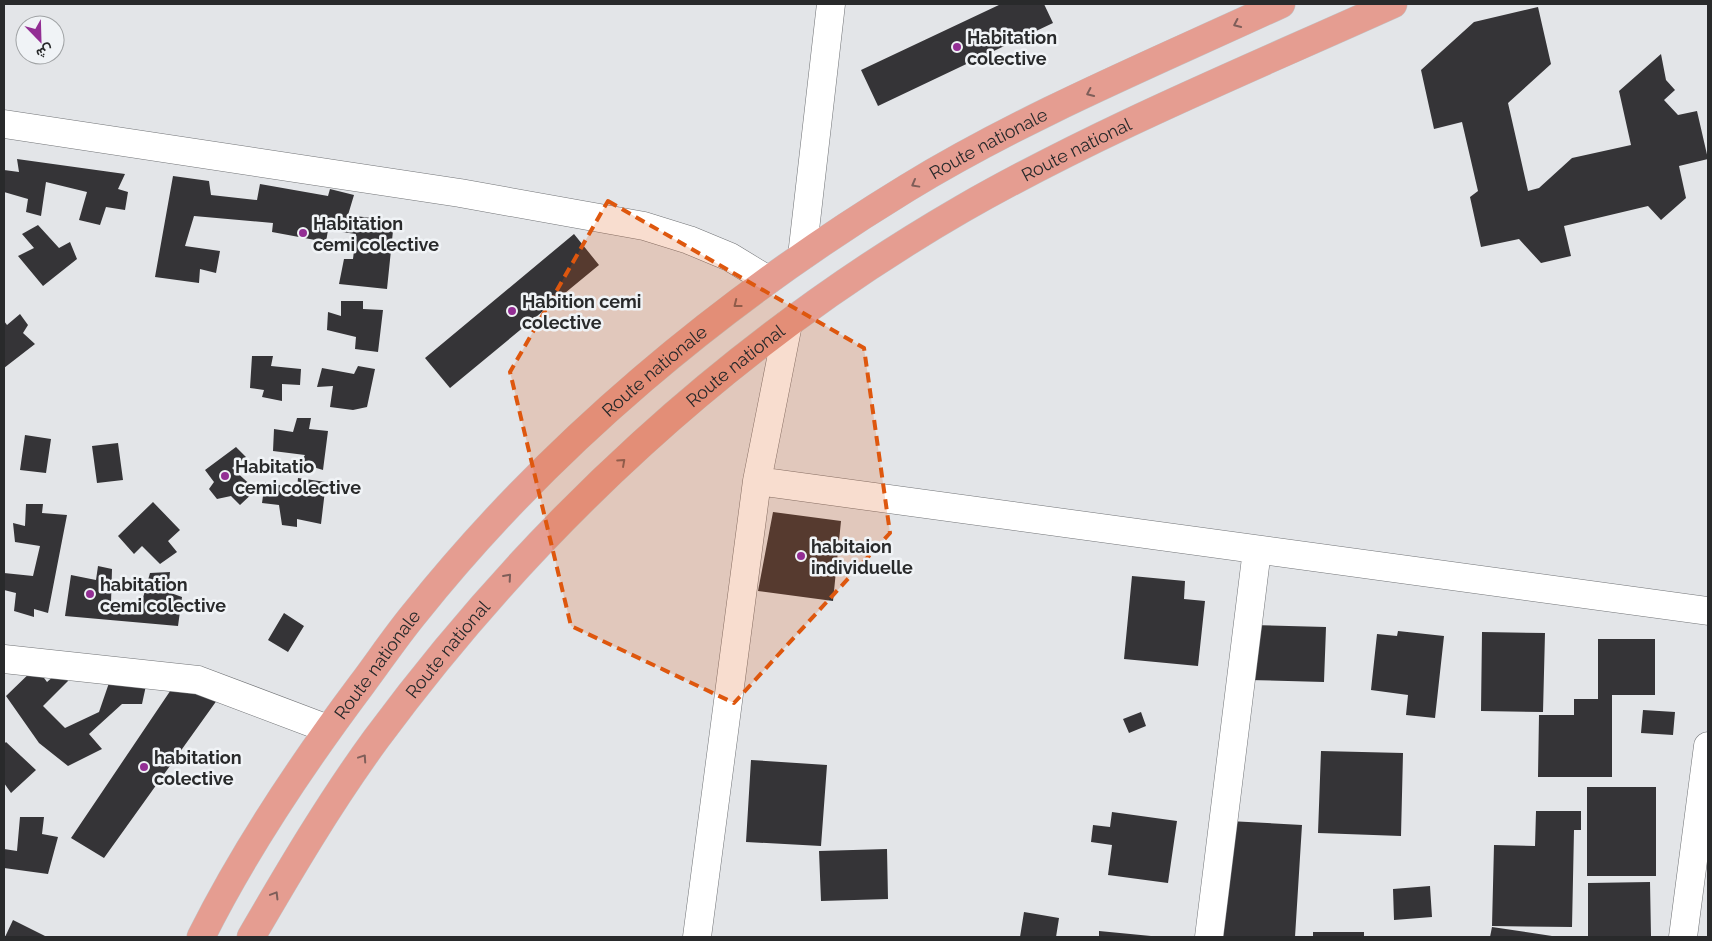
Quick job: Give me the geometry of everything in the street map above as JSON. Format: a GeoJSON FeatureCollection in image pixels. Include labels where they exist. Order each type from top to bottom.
{"type":"FeatureCollection","features":[{"type":"Feature","properties":{"kind":"main road","name":"Route nationale"},"geometry":{"type":"LineString","coordinates":[[201,937],[273,810],[328,729],[415,612],[495,521],[581,435],[672,355],[768,280],[908,187],[1020,126],[1282,4]]}},
{"type":"Feature","properties":{"kind":"main road","name":"Route national"},"geometry":{"type":"LineString","coordinates":[[251,937],[309,839],[374,741],[459,633],[524,559],[607,475],[695,397],[788,324],[873,264],[963,209],[1055,159],[1393,4]]}},
{"type":"Feature","properties":{"kind":"street"},"geometry":{"type":"LineString","coordinates":[[802,256],[831,4]]}},
{"type":"Feature","properties":{"kind":"street"},"geometry":{"type":"LineString","coordinates":[[4,124],[460,193],[644,226],[689,240],[730,257],[768,280]]}},
{"type":"Feature","properties":{"kind":"street"},"geometry":{"type":"LineString","coordinates":[[697,937],[757,482],[788,324]]}},
{"type":"Feature","properties":{"kind":"street"},"geometry":{"type":"LineString","coordinates":[[757,482],[1708,611]]}},
{"type":"Feature","properties":{"kind":"street"},"geometry":{"type":"LineString","coordinates":[[1209,937],[1257,550]]}},
{"type":"Feature","properties":{"kind":"street"},"geometry":{"type":"LineString","coordinates":[[4,659],[198,680],[328,729]]}},
{"type":"Feature","properties":{"kind":"street"},"geometry":{"type":"LineString","coordinates":[[1682,937],[1708,746]]}},
{"type":"Feature","properties":{"kind":"highlighted area"},"geometry":{"type":"Polygon","coordinates":[[[608,201],[864,348],[890,533],[734,703],[571,626],[510,372],[608,201]]]}},
{"type":"Feature","properties":{"kind":"building","name":"Habitation colective"},"geometry":{"type":"Polygon","coordinates":[[[1001,4],[1044,4],[1053,23],[878,106],[861,70],[1001,4]]]}},
{"type":"Feature","properties":{"kind":"building"},"geometry":{"type":"Polygon","coordinates":[[[1538,7],[1551,64],[1508,103],[1528,191],[1539,188],[1572,158],[1631,145],[1619,91],[1661,54],[1666,80],[1675,90],[1664,100],[1678,115],[1697,111],[1708,159],[1679,166],[1686,198],[1661,220],[1648,206],[1564,226],[1571,256],[1541,263],[1519,239],[1481,247],[1470,197],[1478,191],[1462,122],[1434,129],[1421,70],[1474,22],[1538,7]]]}},
{"type":"Feature","properties":{"kind":"building"},"geometry":{"type":"Polygon","coordinates":[[[17,159],[125,174],[118,189],[128,192],[125,210],[106,207],[100,225],[79,220],[87,192],[46,182],[41,216],[26,212],[28,199],[4,192],[4,170],[19,172],[17,159]]]}},
{"type":"Feature","properties":{"kind":"building","name":"Habitation cemi colective"},"geometry":{"type":"Polygon","coordinates":[[[173,176],[209,181],[211,195],[257,200],[260,184],[328,196],[330,189],[354,195],[348,215],[394,221],[387,289],[339,284],[344,259],[353,259],[356,234],[328,230],[326,242],[272,232],[273,223],[194,216],[185,246],[220,251],[216,273],[200,269],[199,283],[155,277],[173,176]]]}},
{"type":"Feature","properties":{"kind":"building"},"geometry":{"type":"Polygon","coordinates":[[[38,225],[59,248],[70,242],[77,259],[43,286],[18,256],[34,248],[22,234],[38,225]]]}},
{"type":"Feature","properties":{"kind":"building","name":"Habition cemi colective"},"geometry":{"type":"Polygon","coordinates":[[[574,234],[599,265],[450,388],[425,358],[574,234]]]}},
{"type":"Feature","properties":{"kind":"building","name":"habitation cemi colective"},"geometry":{"type":"Polygon","coordinates":[[[341,301],[363,301],[363,309],[383,310],[378,352],[355,349],[356,337],[327,330],[328,312],[341,316],[341,301]]]}},
{"type":"Feature","properties":{"kind":"building"},"geometry":{"type":"Polygon","coordinates":[[[20,314],[28,325],[23,333],[35,344],[4,368],[4,321],[7,325],[20,314]]]}},
{"type":"Feature","properties":{"kind":"building"},"geometry":{"type":"Polygon","coordinates":[[[252,356],[273,356],[271,366],[301,369],[300,385],[282,384],[282,401],[262,397],[264,390],[250,388],[252,356]]]}},
{"type":"Feature","properties":{"kind":"building"},"geometry":{"type":"Polygon","coordinates":[[[358,366],[375,369],[367,407],[353,410],[330,407],[333,386],[317,387],[322,368],[354,374],[358,366]]]}},
{"type":"Feature","properties":{"kind":"building"},"geometry":{"type":"Polygon","coordinates":[[[297,418],[311,418],[309,429],[328,431],[323,470],[300,463],[305,455],[273,451],[274,429],[293,432],[297,418]]]}},
{"type":"Feature","properties":{"kind":"building"},"geometry":{"type":"Polygon","coordinates":[[[25,435],[51,439],[46,473],[20,470],[25,435]]]}},
{"type":"Feature","properties":{"kind":"building"},"geometry":{"type":"Polygon","coordinates":[[[118,443],[123,480],[97,483],[92,446],[118,443]]]}},
{"type":"Feature","properties":{"kind":"building","name":"Habitatio cemi colective"},"geometry":{"type":"Polygon","coordinates":[[[236,447],[246,457],[232,468],[256,490],[240,505],[231,496],[217,499],[209,489],[214,482],[205,470],[236,447]]]}},
{"type":"Feature","properties":{"kind":"building"},"geometry":{"type":"Polygon","coordinates":[[[298,478],[326,482],[321,524],[297,519],[297,527],[282,525],[279,505],[262,503],[265,482],[297,489],[298,478]]]}},
{"type":"Feature","properties":{"kind":"building","name":"Habitation cemi colective"},"geometry":{"type":"Polygon","coordinates":[[[153,502],[180,530],[168,541],[177,552],[160,564],[142,546],[134,554],[118,536],[153,502]]]}},
{"type":"Feature","properties":{"kind":"building","name":"Habitation cemi colective"},"geometry":{"type":"Polygon","coordinates":[[[26,504],[43,504],[42,513],[67,515],[48,613],[34,609],[34,617],[14,611],[16,593],[4,590],[4,573],[33,576],[40,546],[15,542],[13,523],[25,526],[26,504]]]}},
{"type":"Feature","properties":{"kind":"building","name":"habitaion individuelle"},"geometry":{"type":"Polygon","coordinates":[[[773,512],[841,521],[833,601],[758,591],[773,512]]]}},
{"type":"Feature","properties":{"kind":"building","name":"habitation cemi colective"},"geometry":{"type":"Polygon","coordinates":[[[98,566],[112,569],[111,603],[141,605],[150,573],[170,572],[168,592],[182,597],[178,626],[65,616],[71,575],[96,580],[98,566]]]}},
{"type":"Feature","properties":{"kind":"building"},"geometry":{"type":"Polygon","coordinates":[[[1132,576],[1185,581],[1184,599],[1205,601],[1198,666],[1124,659],[1132,576]]]}},
{"type":"Feature","properties":{"kind":"building"},"geometry":{"type":"Polygon","coordinates":[[[284,613],[304,626],[288,652],[268,640],[284,613]]]}},
{"type":"Feature","properties":{"kind":"building"},"geometry":{"type":"Polygon","coordinates":[[[1252,625],[1326,627],[1324,682],[1249,680],[1252,625]]]}},
{"type":"Feature","properties":{"kind":"building"},"geometry":{"type":"Polygon","coordinates":[[[1398,631],[1444,636],[1435,718],[1406,715],[1408,695],[1371,690],[1377,634],[1397,636],[1398,631]]]}},
{"type":"Feature","properties":{"kind":"building"},"geometry":{"type":"Polygon","coordinates":[[[1482,632],[1545,633],[1543,712],[1481,711],[1482,632]]]}},
{"type":"Feature","properties":{"kind":"building"},"geometry":{"type":"Polygon","coordinates":[[[1598,639],[1655,639],[1655,695],[1612,695],[1612,777],[1538,777],[1539,715],[1574,715],[1574,699],[1598,699],[1598,639]]]}},
{"type":"Feature","properties":{"kind":"building"},"geometry":{"type":"Polygon","coordinates":[[[36,667],[47,682],[62,669],[68,681],[43,706],[65,728],[99,712],[110,680],[150,667],[142,704],[122,704],[89,734],[102,749],[68,766],[39,743],[6,696],[36,667]]]}},
{"type":"Feature","properties":{"kind":"building","name":"habitation colective"},"geometry":{"type":"Polygon","coordinates":[[[185,669],[220,696],[104,858],[71,838],[185,669]]]}},
{"type":"Feature","properties":{"kind":"building"},"geometry":{"type":"Polygon","coordinates":[[[1643,710],[1675,712],[1673,735],[1641,733],[1643,710]]]}},
{"type":"Feature","properties":{"kind":"building"},"geometry":{"type":"Polygon","coordinates":[[[1141,712],[1146,726],[1129,733],[1123,719],[1141,712]]]}},
{"type":"Feature","properties":{"kind":"building"},"geometry":{"type":"Polygon","coordinates":[[[6,742],[36,770],[11,793],[4,783],[4,744],[6,742]]]}},
{"type":"Feature","properties":{"kind":"building"},"geometry":{"type":"Polygon","coordinates":[[[1321,751],[1403,753],[1401,836],[1318,833],[1321,751]]]}},
{"type":"Feature","properties":{"kind":"building"},"geometry":{"type":"Polygon","coordinates":[[[751,760],[827,765],[821,846],[746,842],[751,760]]]}},
{"type":"Feature","properties":{"kind":"building"},"geometry":{"type":"Polygon","coordinates":[[[1587,787],[1656,787],[1656,876],[1587,876],[1587,787]]]}},
{"type":"Feature","properties":{"kind":"building"},"geometry":{"type":"Polygon","coordinates":[[[1536,811],[1581,811],[1581,830],[1574,830],[1572,927],[1492,926],[1494,845],[1535,846],[1536,811]]]}},
{"type":"Feature","properties":{"kind":"building"},"geometry":{"type":"Polygon","coordinates":[[[1112,812],[1177,821],[1168,883],[1108,875],[1112,845],[1091,842],[1093,825],[1110,827],[1112,812]]]}},
{"type":"Feature","properties":{"kind":"building"},"geometry":{"type":"Polygon","coordinates":[[[20,817],[44,817],[42,834],[58,837],[48,874],[4,868],[4,849],[17,851],[20,817]]]}},
{"type":"Feature","properties":{"kind":"building"},"geometry":{"type":"Polygon","coordinates":[[[1229,821],[1302,825],[1295,937],[1222,937],[1229,821]]]}},
{"type":"Feature","properties":{"kind":"building"},"geometry":{"type":"Polygon","coordinates":[[[887,849],[888,899],[821,901],[819,851],[887,849]]]}},
{"type":"Feature","properties":{"kind":"building"},"geometry":{"type":"Polygon","coordinates":[[[1650,882],[1651,936],[1588,937],[1588,883],[1650,882]]]}},
{"type":"Feature","properties":{"kind":"building"},"geometry":{"type":"Polygon","coordinates":[[[1430,886],[1432,917],[1394,920],[1393,889],[1430,886]]]}},
{"type":"Feature","properties":{"kind":"building"},"geometry":{"type":"Polygon","coordinates":[[[1024,912],[1059,918],[1056,937],[1020,937],[1024,912]]]}},
{"type":"Feature","properties":{"kind":"building"},"geometry":{"type":"Polygon","coordinates":[[[13,920],[47,937],[5,937],[13,920]]]}},
{"type":"Feature","properties":{"kind":"building"},"geometry":{"type":"Polygon","coordinates":[[[1492,927],[1552,936],[1552,937],[1490,937],[1492,927]]]}},
{"type":"Feature","properties":{"kind":"building"},"geometry":{"type":"Polygon","coordinates":[[[1099,931],[1151,936],[1151,937],[1099,937],[1099,931]]]}},
{"type":"Feature","properties":{"kind":"building"},"geometry":{"type":"Polygon","coordinates":[[[1313,932],[1364,932],[1364,937],[1313,937],[1313,932]]]}},
{"type":"Feature","properties":{"kind":"place","name":"Habitation colective"},"geometry":{"type":"Point","coordinates":[957,47]}},
{"type":"Feature","properties":{"kind":"place","name":"Habitation cemi colective"},"geometry":{"type":"Point","coordinates":[303,233]}},
{"type":"Feature","properties":{"kind":"place","name":"Habition cemi colective"},"geometry":{"type":"Point","coordinates":[512,311]}},
{"type":"Feature","properties":{"kind":"place","name":"Habitatio cemi colective"},"geometry":{"type":"Point","coordinates":[225,476]}},
{"type":"Feature","properties":{"kind":"place","name":"habitaion individuelle"},"geometry":{"type":"Point","coordinates":[801,556]}},
{"type":"Feature","properties":{"kind":"place","name":"habitation cemi colective"},"geometry":{"type":"Point","coordinates":[90,594]}},
{"type":"Feature","properties":{"kind":"place","name":"habitation colective"},"geometry":{"type":"Point","coordinates":[144,767]}}]}
